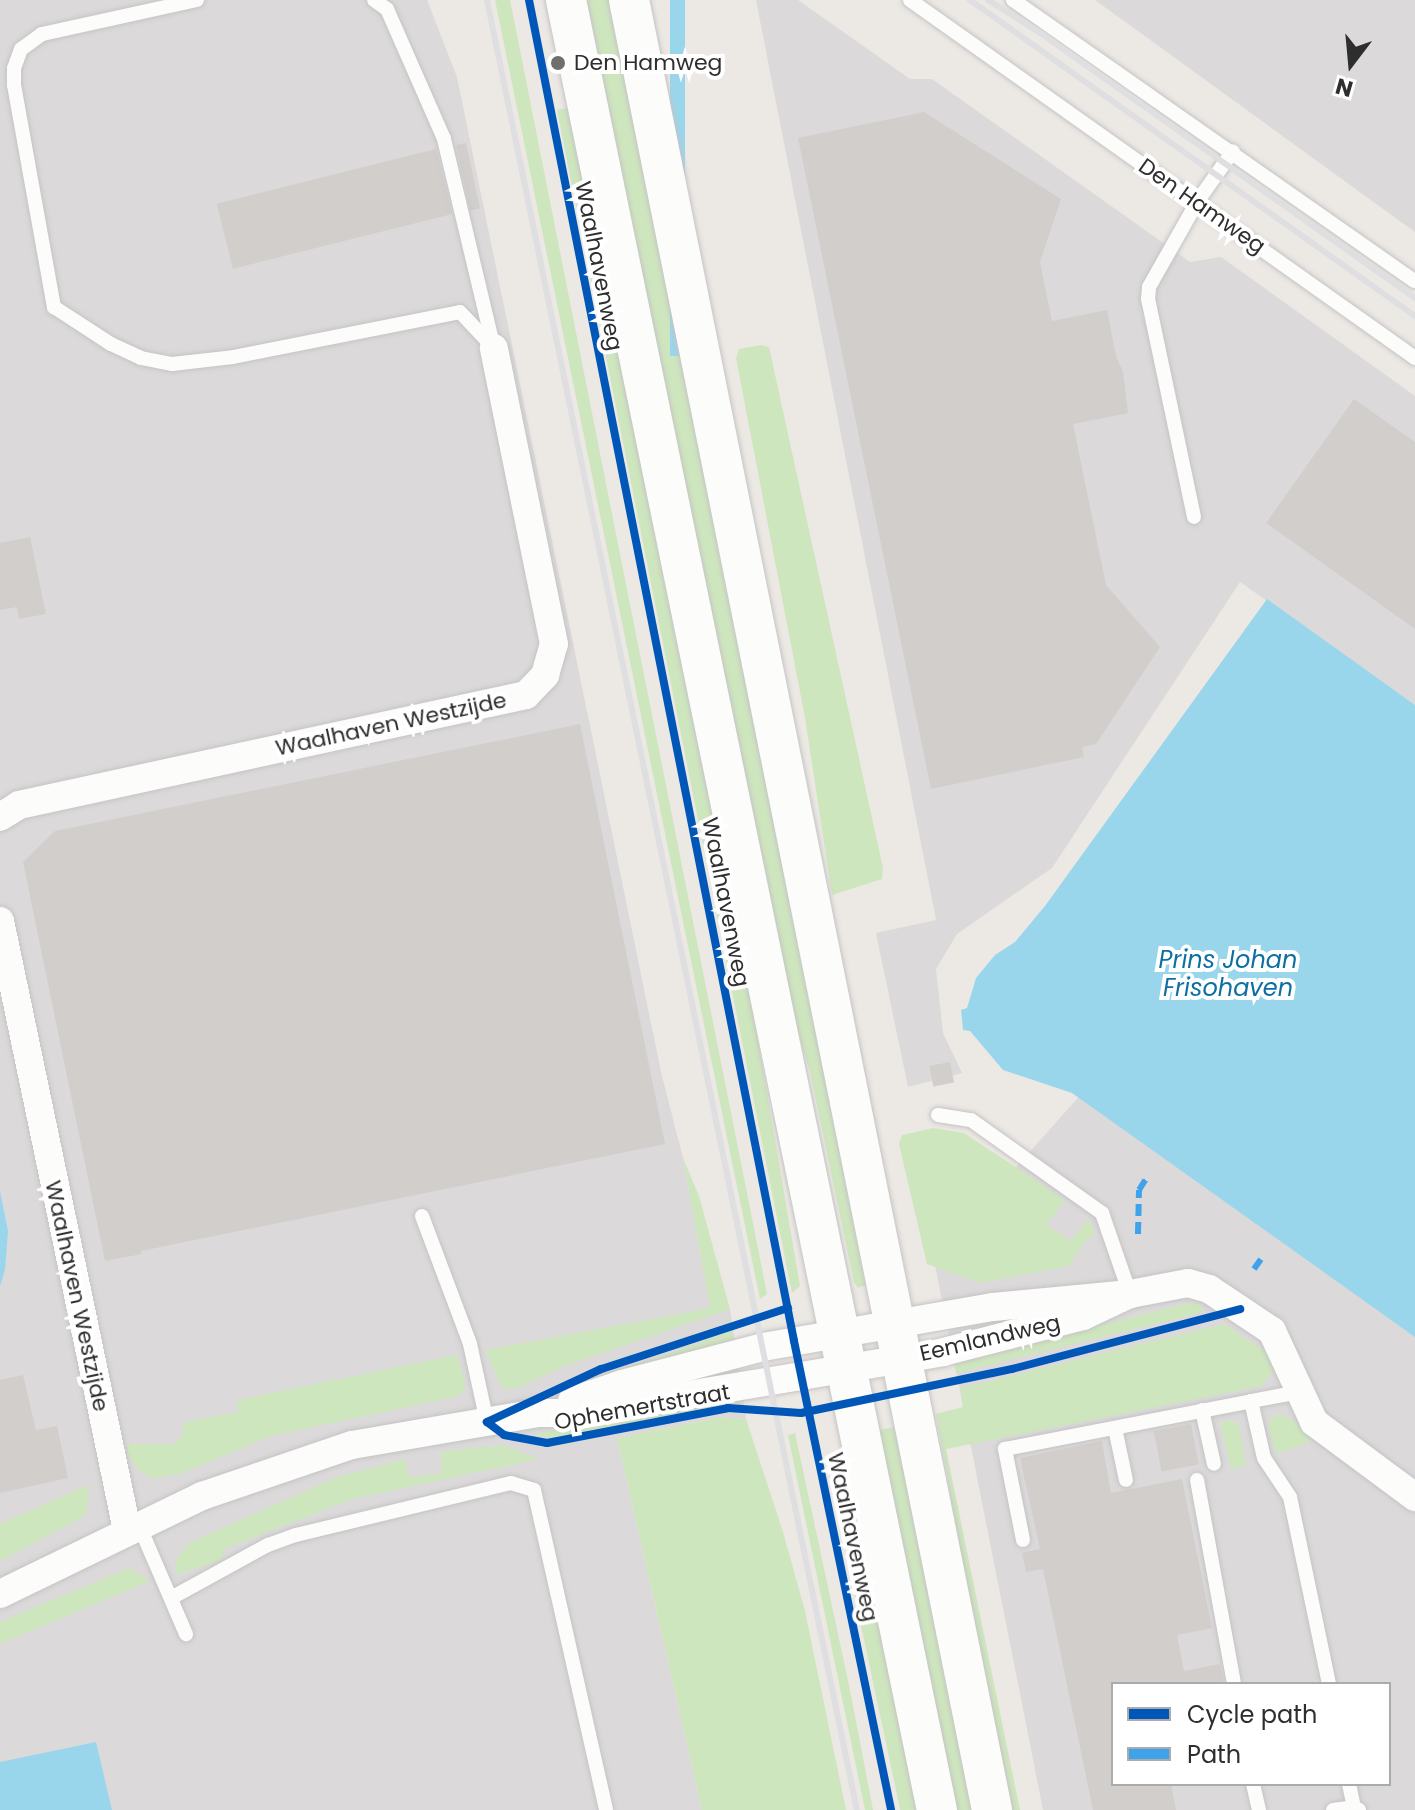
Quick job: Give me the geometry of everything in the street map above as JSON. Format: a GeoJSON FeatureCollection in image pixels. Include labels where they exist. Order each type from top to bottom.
{"type":"FeatureCollection","features":[{"type":"Feature","properties":{"kind":"street","name":"Waalhavenweg"},"geometry":{"type":"LineString","coordinates":[[566,0],[937,1810]]}},
{"type":"Feature","properties":{"kind":"street"},"geometry":{"type":"LineString","coordinates":[[629,0],[992,1810]]}},
{"type":"Feature","properties":{"kind":"street","name":"Waalhaven Westzijde"},"geometry":{"type":"LineString","coordinates":[[0,817],[19,805],[526,695],[545,675],[554,644],[494,348]]}},
{"type":"Feature","properties":{"kind":"street","name":"Waalhaven Westzijde"},"geometry":{"type":"LineString","coordinates":[[0,921],[133,1528]]}},
{"type":"Feature","properties":{"kind":"street","name":"Eemlandweg"},"geometry":{"type":"LineString","coordinates":[[842,1350],[898,1341],[943,1352],[1083,1316],[1130,1294],[1179,1282],[1209,1289],[1272,1331],[1319,1428],[1415,1497]]}},
{"type":"Feature","properties":{"kind":"street","name":"Ophemertstraat"},"geometry":{"type":"LineString","coordinates":[[0,1594],[202,1496],[352,1445],[538,1413],[580,1413],[842,1350]]}},
{"type":"Feature","properties":{"kind":"lane"},"geometry":{"type":"LineString","coordinates":[[197,0],[42,34],[21,49],[14,68],[14,85],[54,307],[111,344],[141,358],[172,364],[233,357],[460,312],[494,348]]}},
{"type":"Feature","properties":{"kind":"lane"},"geometry":{"type":"LineString","coordinates":[[374,0],[387,9],[444,139],[494,348]]}},
{"type":"Feature","properties":{"kind":"lane","name":"Den Hamweg"},"geometry":{"type":"LineString","coordinates":[[910,0],[1415,358]]}},
{"type":"Feature","properties":{"kind":"lane"},"geometry":{"type":"LineString","coordinates":[[1013,0],[1415,281]]}},
{"type":"Feature","properties":{"kind":"lane"},"geometry":{"type":"LineString","coordinates":[[1194,517],[1148,299],[1155,273],[1197,202],[1233,151]]}},
{"type":"Feature","properties":{"kind":"lane"},"geometry":{"type":"LineString","coordinates":[[938,1115],[971,1120],[1102,1213],[1130,1294]]}},
{"type":"Feature","properties":{"kind":"lane"},"geometry":{"type":"LineString","coordinates":[[422,1216],[470,1344],[487,1422]]}},
{"type":"Feature","properties":{"kind":"lane"},"geometry":{"type":"LineString","coordinates":[[1023,1540],[1005,1449],[1299,1392]]}},
{"type":"Feature","properties":{"kind":"lane"},"geometry":{"type":"LineString","coordinates":[[1251,1401],[1264,1458],[1290,1497],[1329,1682]]}},
{"type":"Feature","properties":{"kind":"lane"},"geometry":{"type":"LineString","coordinates":[[1202,1410],[1214,1464]]}},
{"type":"Feature","properties":{"kind":"lane"},"geometry":{"type":"LineString","coordinates":[[1115,1428],[1126,1480]]}},
{"type":"Feature","properties":{"kind":"lane"},"geometry":{"type":"LineString","coordinates":[[1197,1480],[1234,1682]]}},
{"type":"Feature","properties":{"kind":"lane"},"geometry":{"type":"LineString","coordinates":[[171,1598],[268,1545],[296,1535],[511,1483],[534,1490],[606,1810]]}},
{"type":"Feature","properties":{"kind":"lane"},"geometry":{"type":"LineString","coordinates":[[133,1528],[171,1598],[186,1634]]}},
{"type":"Feature","properties":{"kind":"lane"},"geometry":{"type":"LineString","coordinates":[[1253,1786],[1259,1810]]}},
{"type":"Feature","properties":{"kind":"lane"},"geometry":{"type":"LineString","coordinates":[[1333,1810],[1356,1808],[1350,1786]]}},
{"type":"Feature","properties":{"kind":"shaded area"},"geometry":{"type":"Polygon","coordinates":[[[0,0],[427,0],[457,77],[661,1072],[683,1158],[710,1307],[730,1309],[746,1419],[722,1417],[617,1438],[702,1810],[0,1810],[0,0]]]}},
{"type":"Feature","properties":{"kind":"shaded area"},"geometry":{"type":"Polygon","coordinates":[[[756,0],[798,0],[910,79],[932,79],[1190,262],[1221,257],[1415,396],[1415,705],[1240,582],[1052,868],[957,934],[936,969],[943,1033],[962,1073],[908,1087],[876,933],[936,920],[756,0]]]}},
{"type":"Feature","properties":{"kind":"shaded area"},"geometry":{"type":"Polygon","coordinates":[[[1095,0],[1415,0],[1415,232],[1095,0]]]}},
{"type":"Feature","properties":{"kind":"shaded area"},"geometry":{"type":"Polygon","coordinates":[[[1138,1030],[1415,1233],[1415,1810],[1043,1810],[934,1260],[1138,1030]]]}},
{"type":"Feature","properties":{"kind":"green space"},"geometry":{"type":"Polygon","coordinates":[[[495,0],[510,0],[767,1294],[760,1299],[495,0]]]}},
{"type":"Feature","properties":{"kind":"green space"},"geometry":{"type":"Polygon","coordinates":[[[579,0],[617,0],[870,1283],[858,1288],[854,1282],[810,1072],[776,957],[579,0]]]}},
{"type":"Feature","properties":{"kind":"green space"},"geometry":{"type":"Polygon","coordinates":[[[574,107],[734,900],[800,1286],[792,1293],[557,110],[574,107]]]}},
{"type":"Feature","properties":{"kind":"green space"},"geometry":{"type":"Polygon","coordinates":[[[761,345],[769,347],[883,868],[882,879],[832,895],[805,718],[736,358],[739,349],[761,345]]]}},
{"type":"Feature","properties":{"kind":"green space"},"geometry":{"type":"Polygon","coordinates":[[[933,1128],[964,1133],[1065,1200],[1046,1225],[1071,1241],[1089,1218],[1095,1235],[1085,1241],[1069,1266],[980,1283],[927,1264],[899,1144],[902,1135],[933,1128]]]}},
{"type":"Feature","properties":{"kind":"green space"},"geometry":{"type":"Polygon","coordinates":[[[683,1158],[699,1196],[730,1309],[562,1367],[518,1388],[502,1388],[485,1350],[710,1308],[683,1158]]]}},
{"type":"Feature","properties":{"kind":"green space"},"geometry":{"type":"Polygon","coordinates":[[[1192,1302],[1201,1306],[1204,1312],[956,1373],[954,1362],[1192,1302]]]}},
{"type":"Feature","properties":{"kind":"green space"},"geometry":{"type":"Polygon","coordinates":[[[1224,1324],[1266,1352],[1273,1371],[1262,1386],[946,1449],[1020,1810],[1007,1810],[936,1414],[963,1407],[960,1388],[1224,1324]]]}},
{"type":"Feature","properties":{"kind":"green space"},"geometry":{"type":"Polygon","coordinates":[[[733,1331],[734,1342],[576,1388],[575,1385],[733,1331]]]}},
{"type":"Feature","properties":{"kind":"green space"},"geometry":{"type":"Polygon","coordinates":[[[457,1355],[466,1388],[459,1396],[271,1436],[180,1474],[152,1478],[141,1472],[132,1462],[125,1444],[175,1444],[184,1433],[182,1423],[238,1412],[237,1400],[457,1355]]]}},
{"type":"Feature","properties":{"kind":"green space"},"geometry":{"type":"Polygon","coordinates":[[[743,1397],[744,1402],[552,1438],[531,1434],[743,1397]]]}},
{"type":"Feature","properties":{"kind":"green space"},"geometry":{"type":"Polygon","coordinates":[[[1284,1415],[1415,1507],[1415,1512],[1314,1440],[1276,1454],[1268,1427],[1273,1416],[1284,1415]]]}},
{"type":"Feature","properties":{"kind":"green space"},"geometry":{"type":"Polygon","coordinates":[[[722,1417],[746,1419],[783,1532],[805,1611],[846,1810],[702,1810],[617,1438],[722,1417]]]}},
{"type":"Feature","properties":{"kind":"green space"},"geometry":{"type":"Polygon","coordinates":[[[1231,1420],[1239,1425],[1246,1465],[1231,1470],[1220,1422],[1231,1420]]]}},
{"type":"Feature","properties":{"kind":"green space"},"geometry":{"type":"Polygon","coordinates":[[[894,1427],[979,1810],[954,1810],[873,1431],[894,1427]]]}},
{"type":"Feature","properties":{"kind":"green space"},"geometry":{"type":"Polygon","coordinates":[[[795,1433],[873,1810],[865,1810],[788,1435],[795,1433]]]}},
{"type":"Feature","properties":{"kind":"green space"},"geometry":{"type":"Polygon","coordinates":[[[502,1445],[539,1459],[352,1499],[224,1549],[221,1560],[177,1575],[175,1561],[189,1543],[337,1477],[405,1459],[409,1477],[442,1473],[440,1452],[502,1445]]]}},
{"type":"Feature","properties":{"kind":"green space"},"geometry":{"type":"Polygon","coordinates":[[[88,1485],[87,1510],[83,1517],[0,1561],[0,1524],[88,1485]]]}},
{"type":"Feature","properties":{"kind":"green space"},"geometry":{"type":"Polygon","coordinates":[[[129,1568],[150,1581],[0,1644],[0,1622],[129,1568]]]}},
{"type":"Feature","properties":{"kind":"green space"},"geometry":{"type":"Polygon","coordinates":[[[876,1571],[927,1810],[900,1810],[851,1576],[876,1571]]]}},
{"type":"Feature","properties":{"kind":"water"},"geometry":{"type":"Polygon","coordinates":[[[670,0],[685,0],[685,356],[670,356],[670,0]]]}},
{"type":"Feature","properties":{"kind":"water","name":"Prins Johan Frisohaven"},"geometry":{"type":"Polygon","coordinates":[[[1267,599],[1415,705],[1415,1337],[1072,1093],[1003,1070],[970,1031],[963,1030],[961,1010],[967,1008],[976,978],[995,955],[1015,942],[1045,906],[1267,599]]]}},
{"type":"Feature","properties":{"kind":"water"},"geometry":{"type":"Polygon","coordinates":[[[0,1191],[8,1231],[5,1270],[0,1286],[0,1191]]]}},
{"type":"Feature","properties":{"kind":"water"},"geometry":{"type":"Polygon","coordinates":[[[96,1742],[112,1810],[0,1810],[0,1762],[96,1742]]]}},
{"type":"Feature","properties":{"kind":"building"},"geometry":{"type":"Polygon","coordinates":[[[924,112],[1061,199],[1040,262],[1052,321],[1107,310],[1116,356],[1123,372],[1128,413],[1073,424],[1106,585],[1160,647],[1096,744],[1082,747],[1084,757],[931,789],[798,138],[924,112]]]}},
{"type":"Feature","properties":{"kind":"building"},"geometry":{"type":"Polygon","coordinates":[[[466,143],[480,209],[470,211],[456,145],[466,143]]]}},
{"type":"Feature","properties":{"kind":"building"},"geometry":{"type":"Polygon","coordinates":[[[436,149],[452,214],[233,269],[217,204],[436,149]]]}},
{"type":"Feature","properties":{"kind":"building"},"geometry":{"type":"Polygon","coordinates":[[[1354,399],[1415,442],[1415,629],[1266,523],[1354,399]]]}},
{"type":"Feature","properties":{"kind":"building"},"geometry":{"type":"Polygon","coordinates":[[[30,537],[46,614],[19,619],[17,607],[0,610],[0,543],[30,537]]]}},
{"type":"Feature","properties":{"kind":"building"},"geometry":{"type":"Polygon","coordinates":[[[580,724],[665,1144],[141,1251],[142,1254],[105,1261],[23,862],[55,831],[580,724]]]}},
{"type":"Feature","properties":{"kind":"building"},"geometry":{"type":"Polygon","coordinates":[[[950,1062],[954,1083],[933,1087],[929,1066],[950,1062]]]}},
{"type":"Feature","properties":{"kind":"building"},"geometry":{"type":"Polygon","coordinates":[[[23,1375],[36,1430],[57,1426],[68,1478],[0,1493],[0,1380],[23,1375]]]}},
{"type":"Feature","properties":{"kind":"building"},"geometry":{"type":"Polygon","coordinates":[[[1191,1424],[1199,1464],[1162,1471],[1154,1431],[1191,1424]]]}},
{"type":"Feature","properties":{"kind":"building"},"geometry":{"type":"Polygon","coordinates":[[[1102,1441],[1111,1493],[1182,1479],[1212,1628],[1177,1635],[1184,1671],[1220,1664],[1224,1682],[1111,1682],[1111,1786],[1171,1786],[1176,1810],[1093,1810],[1043,1569],[1026,1572],[1022,1553],[1040,1549],[1020,1458],[1102,1441]]]}},
{"type":"Feature","properties":{"kind":"railway"},"geometry":{"type":"LineString","coordinates":[[487,0],[857,1810]]}},
{"type":"Feature","properties":{"kind":"railway"},"geometry":{"type":"LineString","coordinates":[[970,0],[1415,316]]}},
{"type":"Feature","properties":{"kind":"railway"},"geometry":{"type":"LineString","coordinates":[[988,0],[1042,34],[1415,298]]}},
{"type":"Feature","properties":{"kind":"marked path"},"geometry":{"type":"LineString","coordinates":[[1138,1234],[1139,1190],[1146,1179]]}},
{"type":"Feature","properties":{"kind":"marked path"},"geometry":{"type":"LineString","coordinates":[[1254,1269],[1261,1259]]}},
{"type":"Feature","properties":{"kind":"cycle path"},"geometry":{"type":"LineString","coordinates":[[529,0],[794,1341],[891,1810]]}},
{"type":"Feature","properties":{"kind":"cycle path"},"geometry":{"type":"LineString","coordinates":[[788,1308],[601,1369],[487,1422],[504,1435],[547,1443],[728,1408],[801,1413],[1012,1369],[1240,1309]]}},
{"type":"Feature","properties":{"kind":"place","name":"Den Hamweg"},"geometry":{"type":"Point","coordinates":[558,63]}}]}
